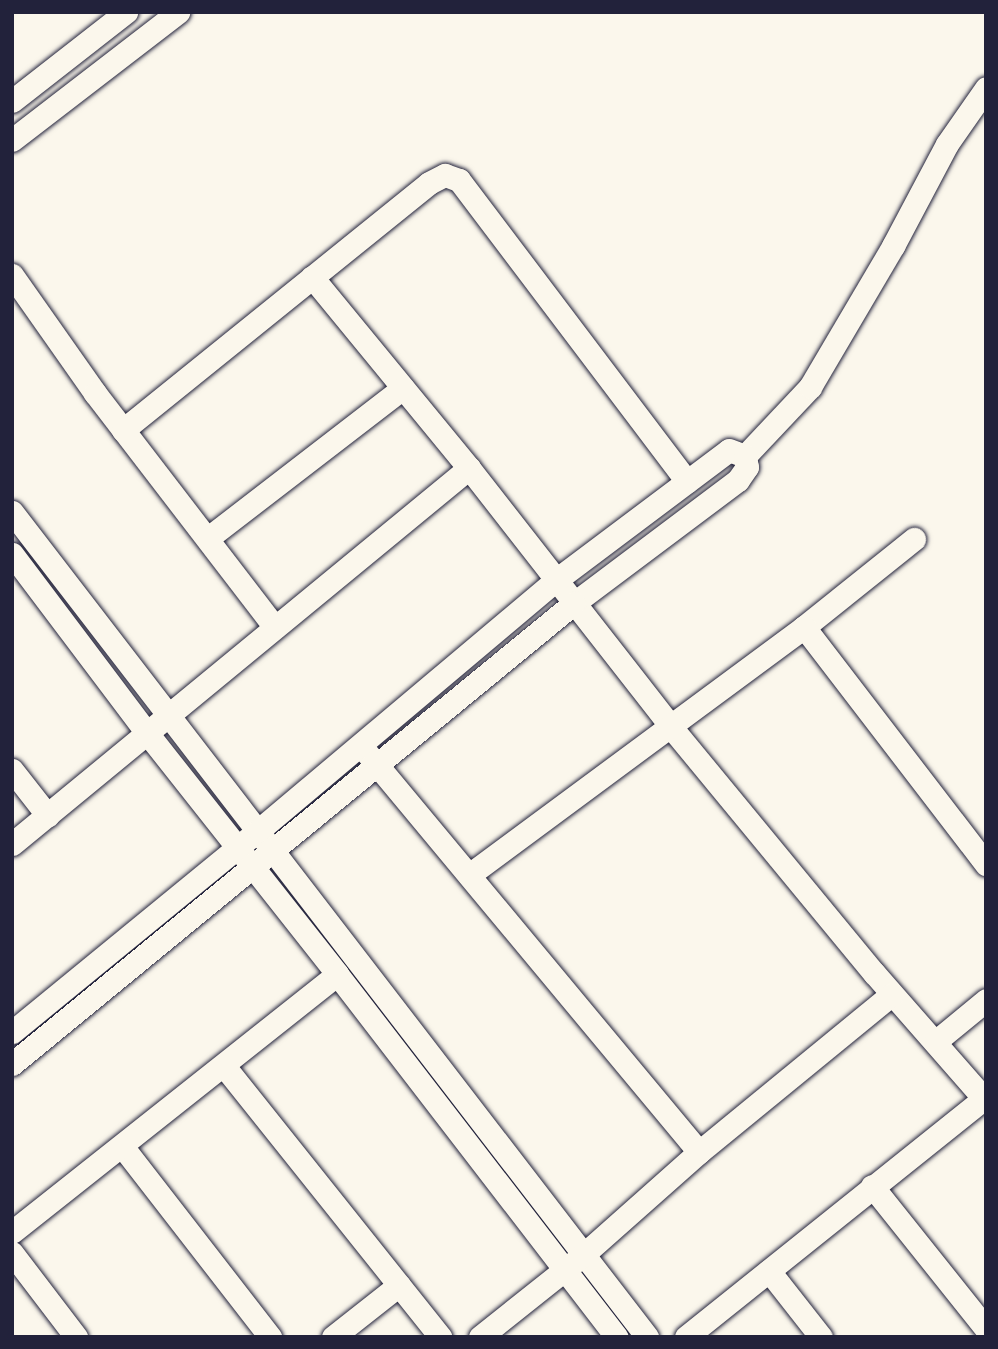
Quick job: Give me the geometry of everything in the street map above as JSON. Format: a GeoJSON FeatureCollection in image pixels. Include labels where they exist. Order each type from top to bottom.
{"type":"FeatureCollection","features":[{"type":"Feature","properties":{"kind":"street"},"geometry":{"type":"LineString","coordinates":[[12,102],[126,12]]}},
{"type":"Feature","properties":{"kind":"street"},"geometry":{"type":"LineString","coordinates":[[12,140],[178,12]]}},
{"type":"Feature","properties":{"kind":"street"},"geometry":{"type":"LineString","coordinates":[[745,456],[810,387],[893,246],[947,144],[986,88]]}},
{"type":"Feature","properties":{"kind":"street"},"geometry":{"type":"LineString","coordinates":[[123,430],[429,183],[445,175],[459,180],[687,481]]}},
{"type":"Feature","properties":{"kind":"street"},"geometry":{"type":"LineString","coordinates":[[12,275],[123,430],[274,626]]}},
{"type":"Feature","properties":{"kind":"street"},"geometry":{"type":"LineString","coordinates":[[312,277],[469,468],[671,727],[892,994],[985,1100],[872,1186],[685,1337]]}},
{"type":"Feature","properties":{"kind":"street"},"geometry":{"type":"LineString","coordinates":[[208,538],[403,388]]}},
{"type":"Feature","properties":{"kind":"street"},"geometry":{"type":"LineString","coordinates":[[12,1032],[259,830],[556,580],[729,450],[745,456]]}},
{"type":"Feature","properties":{"kind":"street"},"geometry":{"type":"LineString","coordinates":[[12,1064],[574,603],[738,480],[747,467],[745,456]]}},
{"type":"Feature","properties":{"kind":"street"},"geometry":{"type":"LineString","coordinates":[[12,844],[469,468]]}},
{"type":"Feature","properties":{"kind":"street"},"geometry":{"type":"LineString","coordinates":[[12,512],[648,1337]]}},
{"type":"Feature","properties":{"kind":"street"},"geometry":{"type":"LineString","coordinates":[[469,875],[804,627],[914,539]]}},
{"type":"Feature","properties":{"kind":"street"},"geometry":{"type":"LineString","coordinates":[[12,554],[147,733],[617,1337]]}},
{"type":"Feature","properties":{"kind":"street"},"geometry":{"type":"LineString","coordinates":[[804,627],[986,864]]}},
{"type":"Feature","properties":{"kind":"street"},"geometry":{"type":"LineString","coordinates":[[360,745],[699,1152]]}},
{"type":"Feature","properties":{"kind":"street"},"geometry":{"type":"LineString","coordinates":[[12,770],[48,816]]}},
{"type":"Feature","properties":{"kind":"street"},"geometry":{"type":"LineString","coordinates":[[12,1232],[337,974]]}},
{"type":"Feature","properties":{"kind":"street"},"geometry":{"type":"LineString","coordinates":[[480,1337],[583,1255],[699,1152],[892,994]]}},
{"type":"Feature","properties":{"kind":"street"},"geometry":{"type":"LineString","coordinates":[[935,1042],[986,1000]]}},
{"type":"Feature","properties":{"kind":"street"},"geometry":{"type":"LineString","coordinates":[[224,1066],[440,1337]]}},
{"type":"Feature","properties":{"kind":"street"},"geometry":{"type":"LineString","coordinates":[[122,1146],[270,1337]]}},
{"type":"Feature","properties":{"kind":"street"},"geometry":{"type":"LineString","coordinates":[[872,1186],[986,1329]]}},
{"type":"Feature","properties":{"kind":"street"},"geometry":{"type":"LineString","coordinates":[[12,1253],[76,1337]]}},
{"type":"Feature","properties":{"kind":"street"},"geometry":{"type":"LineString","coordinates":[[769,1271],[821,1337]]}},
{"type":"Feature","properties":{"kind":"street"},"geometry":{"type":"LineString","coordinates":[[334,1337],[399,1285]]}}]}
